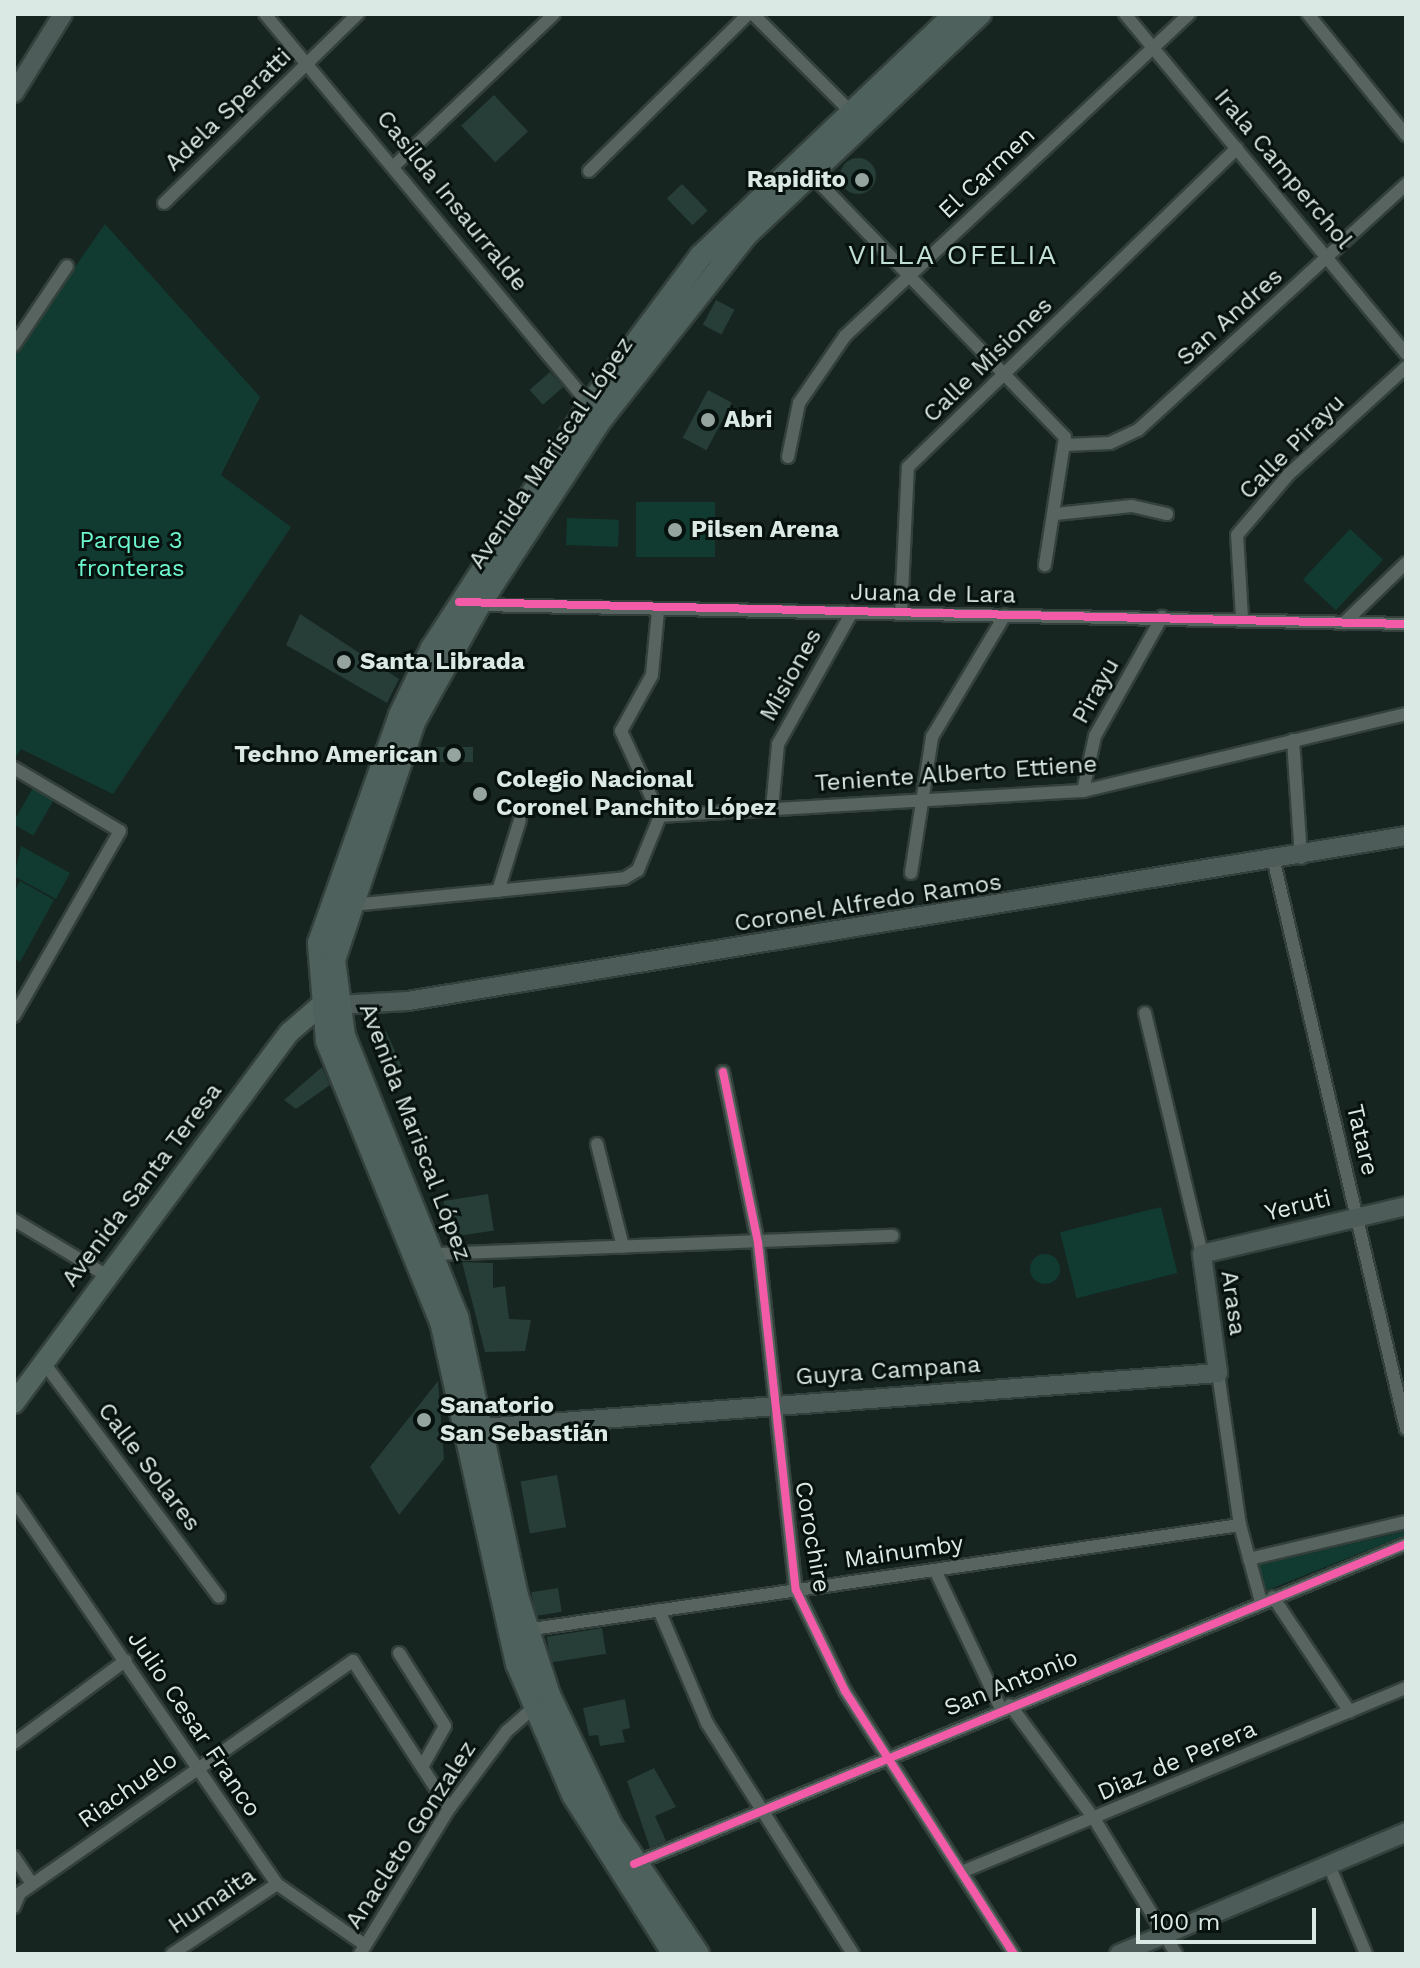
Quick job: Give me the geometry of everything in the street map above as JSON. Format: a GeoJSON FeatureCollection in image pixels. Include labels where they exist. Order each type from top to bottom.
{"type":"FeatureCollection","features":[{"type":"Feature","properties":{"kind":"highway","name":"Avenida Mariscal López"},"geometry":{"type":"LineString","coordinates":[[698,1954],[634,1864],[541,1701],[526,1630],[473,1429],[429,1284],[330,1049],[328,1006],[319,943],[400,715],[469,604],[701,256],[805,168],[955,14]]}},
{"type":"Feature","properties":{"kind":"highway","name":"Avenida Mariscal López"},"geometry":{"type":"LineString","coordinates":[[857,118],[980,14]]}},
{"type":"Feature","properties":{"kind":"highway","name":"Avenida Mariscal López"},"geometry":{"type":"LineString","coordinates":[[469,604],[415,720],[349,905],[334,960],[328,1006],[436,1254],[473,1429],[508,1633],[541,1701],[597,1839],[674,1954]]}},
{"type":"Feature","properties":{"kind":"main road"},"geometry":{"type":"LineString","coordinates":[[14,93],[54,18]]}},
{"type":"Feature","properties":{"kind":"main road","name":"Coronel Alfredo Ramos"},"geometry":{"type":"LineString","coordinates":[[328,1006],[408,1001],[1301,858],[1406,836]]}},
{"type":"Feature","properties":{"kind":"main road","name":"Avenida Santa Teresa"},"geometry":{"type":"LineString","coordinates":[[14,1403],[106,1275],[290,1032],[328,1006]]}},
{"type":"Feature","properties":{"kind":"main road","name":"Yeruti"},"geometry":{"type":"LineString","coordinates":[[1202,1254],[1406,1206]]}},
{"type":"Feature","properties":{"kind":"main road","name":"Arasa"},"geometry":{"type":"LineString","coordinates":[[1202,1254],[1218,1373]]}},
{"type":"Feature","properties":{"kind":"main road","name":"Guyra Campana"},"geometry":{"type":"LineString","coordinates":[[473,1429],[772,1403],[1218,1373]]}},
{"type":"Feature","properties":{"kind":"main road"},"geometry":{"type":"LineString","coordinates":[[1119,1954],[1406,1832]]}},
{"type":"Feature","properties":{"kind":"street","name":"Casilda Insaurralde"},"geometry":{"type":"LineString","coordinates":[[265,14],[395,165],[596,412]]}},
{"type":"Feature","properties":{"kind":"street","name":"Adela Speratti"},"geometry":{"type":"LineString","coordinates":[[164,203],[358,14]]}},
{"type":"Feature","properties":{"kind":"street"},"geometry":{"type":"LineString","coordinates":[[395,165],[554,14]]}},
{"type":"Feature","properties":{"kind":"street"},"geometry":{"type":"LineString","coordinates":[[589,171],[751,14],[857,118]]}},
{"type":"Feature","properties":{"kind":"street","name":"Irala Camperchol"},"geometry":{"type":"LineString","coordinates":[[1125,14],[1406,354]]}},
{"type":"Feature","properties":{"kind":"street","name":"El Carmen"},"geometry":{"type":"LineString","coordinates":[[788,457],[799,403],[845,336],[1189,14]]}},
{"type":"Feature","properties":{"kind":"street"},"geometry":{"type":"LineString","coordinates":[[1308,14],[1406,135]]}},
{"type":"Feature","properties":{"kind":"street","name":"Calle Misiones"},"geometry":{"type":"LineString","coordinates":[[901,613],[908,467],[1237,148]]}},
{"type":"Feature","properties":{"kind":"street"},"geometry":{"type":"LineString","coordinates":[[805,168],[912,274],[1005,374],[1065,445],[1056,514],[1045,565]]}},
{"type":"Feature","properties":{"kind":"street","name":"San Andres"},"geometry":{"type":"LineString","coordinates":[[1065,445],[1110,443],[1138,430],[1406,184]]}},
{"type":"Feature","properties":{"kind":"street"},"geometry":{"type":"LineString","coordinates":[[14,345],[18,327],[67,266]]}},
{"type":"Feature","properties":{"kind":"street","name":"Calle Pirayu"},"geometry":{"type":"LineString","coordinates":[[1242,618],[1237,535],[1289,474],[1406,367]]}},
{"type":"Feature","properties":{"kind":"street"},"geometry":{"type":"LineString","coordinates":[[1056,514],[1132,506],[1167,514]]}},
{"type":"Feature","properties":{"kind":"street"},"geometry":{"type":"LineString","coordinates":[[1344,623],[1406,563]]}},
{"type":"Feature","properties":{"kind":"street","name":"Juana de Lara"},"geometry":{"type":"LineString","coordinates":[[469,604],[658,611],[1242,618],[1406,624]]}},
{"type":"Feature","properties":{"kind":"street"},"geometry":{"type":"LineString","coordinates":[[349,905],[633,875],[660,816],[621,731],[652,675],[658,611]]}},
{"type":"Feature","properties":{"kind":"street","name":"Misiones"},"geometry":{"type":"LineString","coordinates":[[772,809],[778,744],[852,612]]}},
{"type":"Feature","properties":{"kind":"street"},"geometry":{"type":"LineString","coordinates":[[911,873],[932,737],[1005,615]]}},
{"type":"Feature","properties":{"kind":"street","name":"Pirayu"},"geometry":{"type":"LineString","coordinates":[[1083,791],[1095,736],[1162,617]]}},
{"type":"Feature","properties":{"kind":"street","name":"Teniente Alberto Ettiene"},"geometry":{"type":"LineString","coordinates":[[660,816],[1083,791],[1406,714]]}},
{"type":"Feature","properties":{"kind":"street"},"geometry":{"type":"LineString","coordinates":[[1293,740],[1301,858]]}},
{"type":"Feature","properties":{"kind":"street"},"geometry":{"type":"LineString","coordinates":[[14,768],[120,831],[14,1016]]}},
{"type":"Feature","properties":{"kind":"street"},"geometry":{"type":"LineString","coordinates":[[498,891],[520,820]]}},
{"type":"Feature","properties":{"kind":"street","name":"Tatare"},"geometry":{"type":"LineString","coordinates":[[1274,862],[1406,1429]]}},
{"type":"Feature","properties":{"kind":"street"},"geometry":{"type":"LineString","coordinates":[[14,987],[28,995]]}},
{"type":"Feature","properties":{"kind":"street","name":"Arasa"},"geometry":{"type":"LineString","coordinates":[[1145,1013],[1202,1254]]}},
{"type":"Feature","properties":{"kind":"street","name":"Corochire"},"geometry":{"type":"LineString","coordinates":[[723,1072],[758,1243],[772,1403],[796,1590],[887,1756],[964,1871],[1014,1954]]}},
{"type":"Feature","properties":{"kind":"street"},"geometry":{"type":"LineString","coordinates":[[597,1144],[623,1247]]}},
{"type":"Feature","properties":{"kind":"street"},"geometry":{"type":"LineString","coordinates":[[14,1220],[106,1275]]}},
{"type":"Feature","properties":{"kind":"street"},"geometry":{"type":"LineString","coordinates":[[436,1254],[893,1236]]}},
{"type":"Feature","properties":{"kind":"street","name":"Calle Solares"},"geometry":{"type":"LineString","coordinates":[[44,1363],[219,1597]]}},
{"type":"Feature","properties":{"kind":"street","name":"Arasa"},"geometry":{"type":"LineString","coordinates":[[1218,1373],[1240,1525],[1249,1559],[1267,1600],[1350,1712]]}},
{"type":"Feature","properties":{"kind":"street","name":"Julio Cesar Franco"},"geometry":{"type":"LineString","coordinates":[[14,1500],[126,1660],[195,1769],[277,1884],[362,1949]]}},
{"type":"Feature","properties":{"kind":"street"},"geometry":{"type":"LineString","coordinates":[[1249,1559],[1406,1522]]}},
{"type":"Feature","properties":{"kind":"street","name":"Mainumby"},"geometry":{"type":"LineString","coordinates":[[526,1630],[1240,1525]]}},
{"type":"Feature","properties":{"kind":"street","name":"San Antonio"},"geometry":{"type":"LineString","coordinates":[[634,1864],[758,1807],[1406,1544]]}},
{"type":"Feature","properties":{"kind":"street"},"geometry":{"type":"LineString","coordinates":[[935,1570],[1005,1707],[1095,1820],[1176,1954]]}},
{"type":"Feature","properties":{"kind":"street"},"geometry":{"type":"LineString","coordinates":[[659,1610],[707,1723],[853,1954]]}},
{"type":"Feature","properties":{"kind":"street"},"geometry":{"type":"LineString","coordinates":[[399,1653],[445,1726],[422,1767],[449,1809]]}},
{"type":"Feature","properties":{"kind":"street"},"geometry":{"type":"LineString","coordinates":[[14,1743],[126,1660]]}},
{"type":"Feature","properties":{"kind":"street","name":"Riachuelo"},"geometry":{"type":"LineString","coordinates":[[14,1907],[32,1884],[353,1661],[422,1767]]}},
{"type":"Feature","properties":{"kind":"street","name":"Diaz de Perera"},"geometry":{"type":"LineString","coordinates":[[964,1871],[1095,1820],[1406,1688]]}},
{"type":"Feature","properties":{"kind":"street","name":"Anacleto Gonzalez"},"geometry":{"type":"LineString","coordinates":[[362,1949],[449,1809],[507,1731],[541,1701]]}},
{"type":"Feature","properties":{"kind":"street"},"geometry":{"type":"LineString","coordinates":[[14,1857],[32,1884]]}},
{"type":"Feature","properties":{"kind":"street"},"geometry":{"type":"LineString","coordinates":[[1329,1865],[1366,1954]]}},
{"type":"Feature","properties":{"kind":"street","name":"Humaita"},"geometry":{"type":"LineString","coordinates":[[172,1954],[277,1884]]}},
{"type":"Feature","properties":{"kind":"green space","name":"Parque 3 fronteras"},"geometry":{"type":"Polygon","coordinates":[[[105,224],[260,397],[221,475],[291,527],[113,794],[21,749],[14,760],[14,355],[105,224]]]}},
{"type":"Feature","properties":{"kind":"green space","name":"Pilsen Arena"},"geometry":{"type":"Polygon","coordinates":[[[636,502],[715,502],[715,557],[636,557],[636,502]]]}},
{"type":"Feature","properties":{"kind":"green space","name":"Pilsen Arena"},"geometry":{"type":"Polygon","coordinates":[[[567,518],[619,520],[618,547],[566,545],[567,518]]]}},
{"type":"Feature","properties":{"kind":"green space"},"geometry":{"type":"Polygon","coordinates":[[[1350,529],[1383,560],[1336,610],[1303,579],[1350,529]]]}},
{"type":"Feature","properties":{"kind":"green space"},"geometry":{"type":"Polygon","coordinates":[[[33,788],[54,800],[33,836],[14,824],[33,788]]]}},
{"type":"Feature","properties":{"kind":"green space"},"geometry":{"type":"Polygon","coordinates":[[[21,846],[70,873],[56,899],[14,876],[21,846]]]}},
{"type":"Feature","properties":{"kind":"green space"},"geometry":{"type":"Polygon","coordinates":[[[20,881],[54,900],[20,962],[14,958],[14,892],[20,881]]]}},
{"type":"Feature","properties":{"kind":"green space"},"geometry":{"type":"Polygon","coordinates":[[[1161,1207],[1177,1273],[1077,1298],[1060,1232],[1161,1207]]]}},
{"type":"Feature","properties":{"kind":"green space"},"geometry":{"type":"Polygon","coordinates":[[[1045,1254],[1056,1258],[1060,1269],[1056,1280],[1045,1284],[1034,1280],[1030,1269],[1034,1258],[1045,1254]]]}},
{"type":"Feature","properties":{"kind":"green space"},"geometry":{"type":"Polygon","coordinates":[[[1406,1531],[1406,1535],[1265,1591],[1259,1565],[1406,1531]]]}},
{"type":"Feature","properties":{"kind":"building"},"geometry":{"type":"Polygon","coordinates":[[[494,95],[528,132],[495,162],[461,126],[494,95]]]}},
{"type":"Feature","properties":{"kind":"building","name":"Rapidito"},"geometry":{"type":"Polygon","coordinates":[[[858,158],[871,163],[876,176],[871,189],[858,194],[845,189],[840,176],[845,163],[858,158]]]}},
{"type":"Feature","properties":{"kind":"building"},"geometry":{"type":"Polygon","coordinates":[[[682,184],[708,211],[693,225],[667,199],[682,184]]]}},
{"type":"Feature","properties":{"kind":"building"},"geometry":{"type":"Polygon","coordinates":[[[716,300],[735,310],[721,335],[703,325],[716,300]]]}},
{"type":"Feature","properties":{"kind":"building"},"geometry":{"type":"Polygon","coordinates":[[[550,372],[563,387],[543,405],[530,390],[550,372]]]}},
{"type":"Feature","properties":{"kind":"building","name":"Abri"},"geometry":{"type":"Polygon","coordinates":[[[708,390],[732,403],[706,450],[683,438],[708,390]]]}},
{"type":"Feature","properties":{"kind":"building","name":"Santa Librada"},"geometry":{"type":"Polygon","coordinates":[[[300,614],[399,679],[387,703],[286,645],[300,614]]]}},
{"type":"Feature","properties":{"kind":"building","name":"Techno American"},"geometry":{"type":"Polygon","coordinates":[[[436,747],[473,747],[473,762],[436,762],[436,747]]]}},
{"type":"Feature","properties":{"kind":"building"},"geometry":{"type":"Polygon","coordinates":[[[386,1031],[402,1067],[387,1073],[371,1038],[386,1031]]]}},
{"type":"Feature","properties":{"kind":"building"},"geometry":{"type":"Polygon","coordinates":[[[322,1067],[330,1085],[296,1109],[284,1100],[322,1067]]]}},
{"type":"Feature","properties":{"kind":"building"},"geometry":{"type":"Polygon","coordinates":[[[488,1194],[494,1231],[449,1238],[444,1201],[488,1194]]]}},
{"type":"Feature","properties":{"kind":"building"},"geometry":{"type":"Polygon","coordinates":[[[462,1262],[493,1263],[493,1288],[505,1286],[509,1319],[531,1320],[525,1351],[485,1352],[462,1262]]]}},
{"type":"Feature","properties":{"kind":"building","name":"Sanatorio San Sebastián"},"geometry":{"type":"Polygon","coordinates":[[[438,1381],[444,1459],[399,1515],[370,1467],[438,1381]]]}},
{"type":"Feature","properties":{"kind":"building"},"geometry":{"type":"Polygon","coordinates":[[[557,1475],[566,1527],[530,1534],[521,1481],[557,1475]]]}},
{"type":"Feature","properties":{"kind":"building"},"geometry":{"type":"Polygon","coordinates":[[[558,1588],[562,1612],[535,1616],[531,1592],[558,1588]]]}},
{"type":"Feature","properties":{"kind":"building"},"geometry":{"type":"Polygon","coordinates":[[[602,1628],[606,1654],[551,1662],[547,1637],[602,1628]]]}},
{"type":"Feature","properties":{"kind":"building"},"geometry":{"type":"Polygon","coordinates":[[[625,1699],[630,1728],[622,1730],[625,1742],[600,1746],[598,1735],[589,1736],[583,1708],[625,1699]]]}},
{"type":"Feature","properties":{"kind":"building"},"geometry":{"type":"Polygon","coordinates":[[[654,1768],[676,1807],[655,1816],[666,1841],[650,1848],[627,1781],[654,1768]]]}},
{"type":"Feature","properties":{"kind":"cycle path"},"geometry":{"type":"LineString","coordinates":[[459,602],[1406,624]]}},
{"type":"Feature","properties":{"kind":"cycle path"},"geometry":{"type":"LineString","coordinates":[[723,1072],[758,1243],[796,1590],[845,1691],[1014,1954]]}},
{"type":"Feature","properties":{"kind":"cycle path"},"geometry":{"type":"LineString","coordinates":[[634,1864],[1406,1544]]}},
{"type":"Feature","properties":{"kind":"place","name":"Rapidito"},"geometry":{"type":"Point","coordinates":[862,180]}},
{"type":"Feature","properties":{"kind":"place","name":"Abri"},"geometry":{"type":"Point","coordinates":[708,420]}},
{"type":"Feature","properties":{"kind":"place","name":"Pilsen Arena"},"geometry":{"type":"Point","coordinates":[675,530]}},
{"type":"Feature","properties":{"kind":"place","name":"Santa Librada"},"geometry":{"type":"Point","coordinates":[344,662]}},
{"type":"Feature","properties":{"kind":"place","name":"Techno American"},"geometry":{"type":"Point","coordinates":[454,755]}},
{"type":"Feature","properties":{"kind":"place","name":"Colegio Nacional Coronel Panchito López"},"geometry":{"type":"Point","coordinates":[480,794]}},
{"type":"Feature","properties":{"kind":"place","name":"Sanatorio San Sebastián"},"geometry":{"type":"Point","coordinates":[424,1420]}},
{"type":"Feature","properties":{"kind":"district","name":"VILLA OFELIA"},"geometry":{"type":"Point","coordinates":[953,255]}}]}
